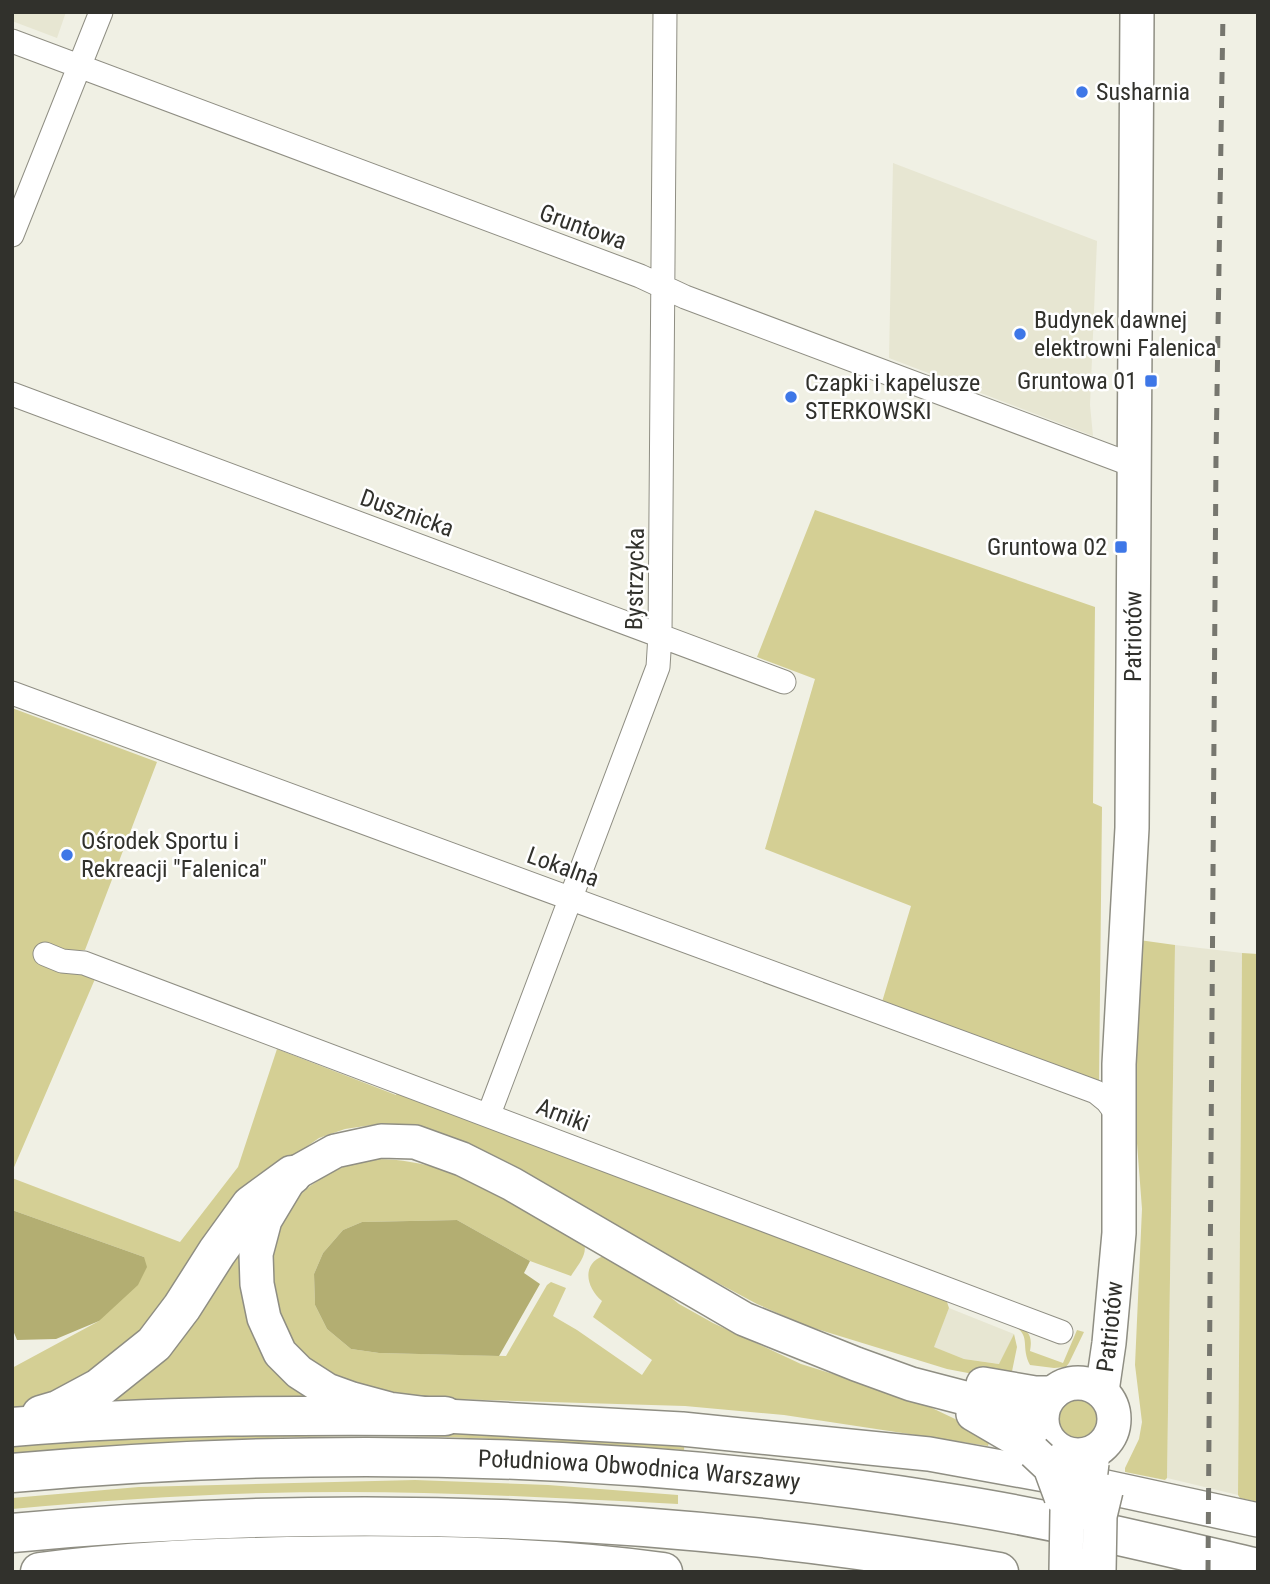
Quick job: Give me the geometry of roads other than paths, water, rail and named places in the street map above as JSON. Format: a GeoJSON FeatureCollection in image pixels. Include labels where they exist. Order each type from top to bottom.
{"type":"FeatureCollection","features":[{"type":"Feature","properties":{"kind":"highway"},"geometry":{"type":"LineString","coordinates":[[12,1426],[58,1410],[99,1388],[145,1351],[182,1307],[251,1205],[292,1175]]}},
{"type":"Feature","properties":{"kind":"highway"},"geometry":{"type":"LineString","coordinates":[[12,1426],[95,1420],[261,1415],[445,1416]]}},
{"type":"Feature","properties":{"kind":"highway","name":"Południowa Obwodnica Warszawy"},"geometry":{"type":"LineString","coordinates":[[12,1473],[172,1461],[375,1456],[479,1458],[677,1469],[857,1489],[983,1508],[1152,1542],[1258,1568]]}},
{"type":"Feature","properties":{"kind":"highway"},"geometry":{"type":"LineString","coordinates":[[12,1533],[214,1518],[393,1515],[512,1517],[775,1538],[999,1572]]}},
{"type":"Feature","properties":{"kind":"highway"},"geometry":{"type":"LineString","coordinates":[[40,1572],[142,1563],[347,1555],[525,1558],[598,1563],[663,1572]]}},
{"type":"Feature","properties":{"kind":"main road","name":"Patriotów"},"geometry":{"type":"LineString","coordinates":[[1071,1453],[1044,1406],[1075,1389],[1115,1260],[1119,1233],[1119,1064],[1132,828],[1137,12]]}},
{"type":"Feature","properties":{"kind":"main road"},"geometry":{"type":"LineString","coordinates":[[1115,1260],[1126,1314],[1123,1369],[1132,1419],[1127,1442],[1071,1453],[1021,1442],[931,1390],[744,1319],[512,1184],[462,1159],[415,1142],[381,1140],[335,1151],[292,1175],[265,1220],[256,1254],[257,1284],[264,1318],[280,1353],[299,1372],[327,1390],[389,1409],[445,1416],[682,1429],[929,1454],[1064,1478],[1258,1520]]}},
{"type":"Feature","properties":{"kind":"main road"},"geometry":{"type":"LineString","coordinates":[[810,1346],[1035,1393],[1075,1389],[1112,1405],[1114,1423],[1108,1440],[1071,1453]]}},
{"type":"Feature","properties":{"kind":"main road"},"geometry":{"type":"LineString","coordinates":[[1066,1572],[1071,1453]]}},
{"type":"Feature","properties":{"kind":"main road"},"geometry":{"type":"LineString","coordinates":[[1071,1453],[1088,1496],[1088,1572]]}},
{"type":"Feature","properties":{"kind":"main road"},"geometry":{"type":"LineString","coordinates":[[1071,1453],[1100,1516],[1098,1572]]}},
{"type":"Feature","properties":{"kind":"street"},"geometry":{"type":"LineString","coordinates":[[12,235],[101,12]]}},
{"type":"Feature","properties":{"kind":"street","name":"Bystrzycka"},"geometry":{"type":"LineString","coordinates":[[489,1114],[658,667],[665,12]]}},
{"type":"Feature","properties":{"kind":"street","name":"Gruntowa"},"geometry":{"type":"LineString","coordinates":[[12,40],[1135,466]]}},
{"type":"Feature","properties":{"kind":"street","name":"Dusznicka"},"geometry":{"type":"LineString","coordinates":[[12,394],[784,682]]}},
{"type":"Feature","properties":{"kind":"street","name":"Lokalna"},"geometry":{"type":"LineString","coordinates":[[12,693],[1096,1092],[1119,1117]]}},
{"type":"Feature","properties":{"kind":"street","name":"Arniki"},"geometry":{"type":"LineString","coordinates":[[45,954],[62,961],[84,963],[1061,1332]]}},
{"type":"Feature","properties":{"kind":"street"},"geometry":{"type":"LineString","coordinates":[[1096,1092],[1112,1078],[1119,1064]]}},
{"type":"Feature","properties":{"kind":"railway"},"geometry":{"type":"LineString","coordinates":[[1208,1572],[1216,457],[1223,12]]}},
{"type":"Feature","properties":{"kind":"place","name":"Susharnia"},"geometry":{"type":"Point","coordinates":[1082,92]}},
{"type":"Feature","properties":{"kind":"place","name":"Budynek dawnej elektrowni Falenica"},"geometry":{"type":"Point","coordinates":[1020,334]}},
{"type":"Feature","properties":{"kind":"place","name":"Gruntowa 01"},"geometry":{"type":"Point","coordinates":[1151,381]}},
{"type":"Feature","properties":{"kind":"place","name":"Czapki i kapelusze STERKOWSKI"},"geometry":{"type":"Point","coordinates":[791,397]}},
{"type":"Feature","properties":{"kind":"place","name":"Gruntowa 02"},"geometry":{"type":"Point","coordinates":[1121,547]}},
{"type":"Feature","properties":{"kind":"place","name":"Ośrodek Sportu i Rekreacji \"Falenica\""},"geometry":{"type":"Point","coordinates":[67,855]}}]}
